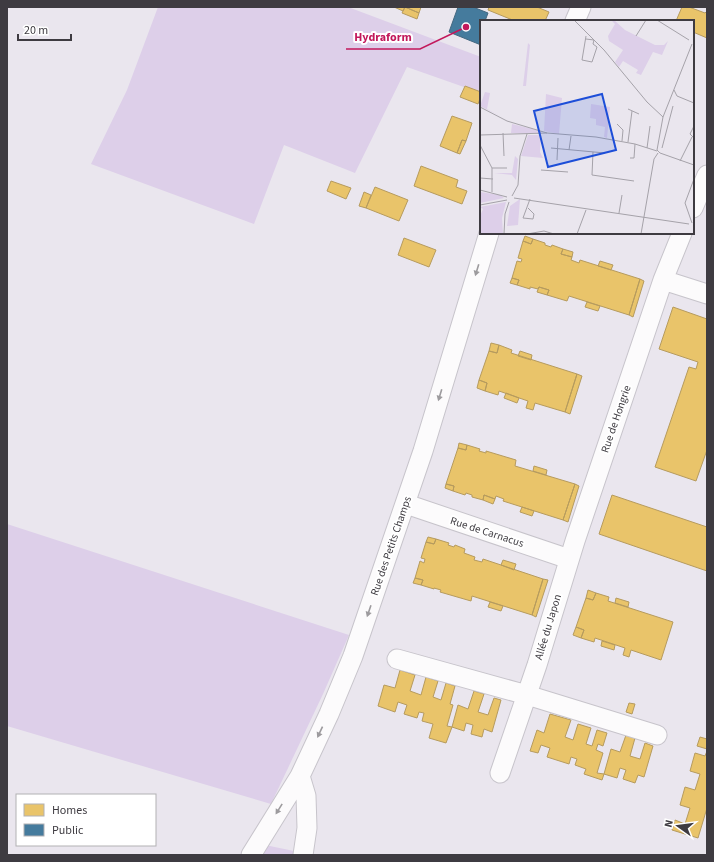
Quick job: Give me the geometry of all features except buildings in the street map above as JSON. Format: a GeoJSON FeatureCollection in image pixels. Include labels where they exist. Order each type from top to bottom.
{"type":"FeatureCollection","features":[{"type":"Feature","properties":{"kind":"street"},"geometry":{"type":"LineString","coordinates":[[575,20],[581,7]]}},
{"type":"Feature","properties":{"kind":"street"},"geometry":{"type":"LineString","coordinates":[[694,206],[707,175]]}},
{"type":"Feature","properties":{"kind":"street","name":"Rue des Petits Champs"},"geometry":{"type":"LineString","coordinates":[[251,855],[300,776],[329,714],[353,656],[424,451],[489,234]]}},
{"type":"Feature","properties":{"kind":"street","name":"Rue de Hongrie"},"geometry":{"type":"LineString","coordinates":[[569,559],[663,280],[682,234]]}},
{"type":"Feature","properties":{"kind":"street"},"geometry":{"type":"LineString","coordinates":[[663,280],[707,294]]}},
{"type":"Feature","properties":{"kind":"street","name":"Rue de Carnacus"},"geometry":{"type":"LineString","coordinates":[[406,504],[569,559]]}},
{"type":"Feature","properties":{"kind":"street","name":"Allée du Japon"},"geometry":{"type":"LineString","coordinates":[[500,773],[527,695],[569,559]]}},
{"type":"Feature","properties":{"kind":"street"},"geometry":{"type":"LineString","coordinates":[[397,659],[527,695],[657,735]]}},
{"type":"Feature","properties":{"kind":"street"},"geometry":{"type":"LineString","coordinates":[[300,776],[306,796],[308,828],[303,855]]}},
{"type":"Feature","properties":{"kind":"shaded area"},"geometry":{"type":"Polygon","coordinates":[[[158,7],[348,7],[480,57],[480,93],[407,67],[355,173],[284,145],[254,224],[91,164],[127,90],[158,7]]]}},
{"type":"Feature","properties":{"kind":"shaded area"},"geometry":{"type":"Polygon","coordinates":[[[7,524],[349,635],[271,804],[7,726],[7,524]]]}},
{"type":"Feature","properties":{"kind":"shaded area"},"geometry":{"type":"Polygon","coordinates":[[[265,845],[294,851],[293,855],[259,855],[265,845]]]}},
{"type":"Feature","properties":{"kind":"place","name":"Hydraform"},"geometry":{"type":"Point","coordinates":[466,27]}}]}
